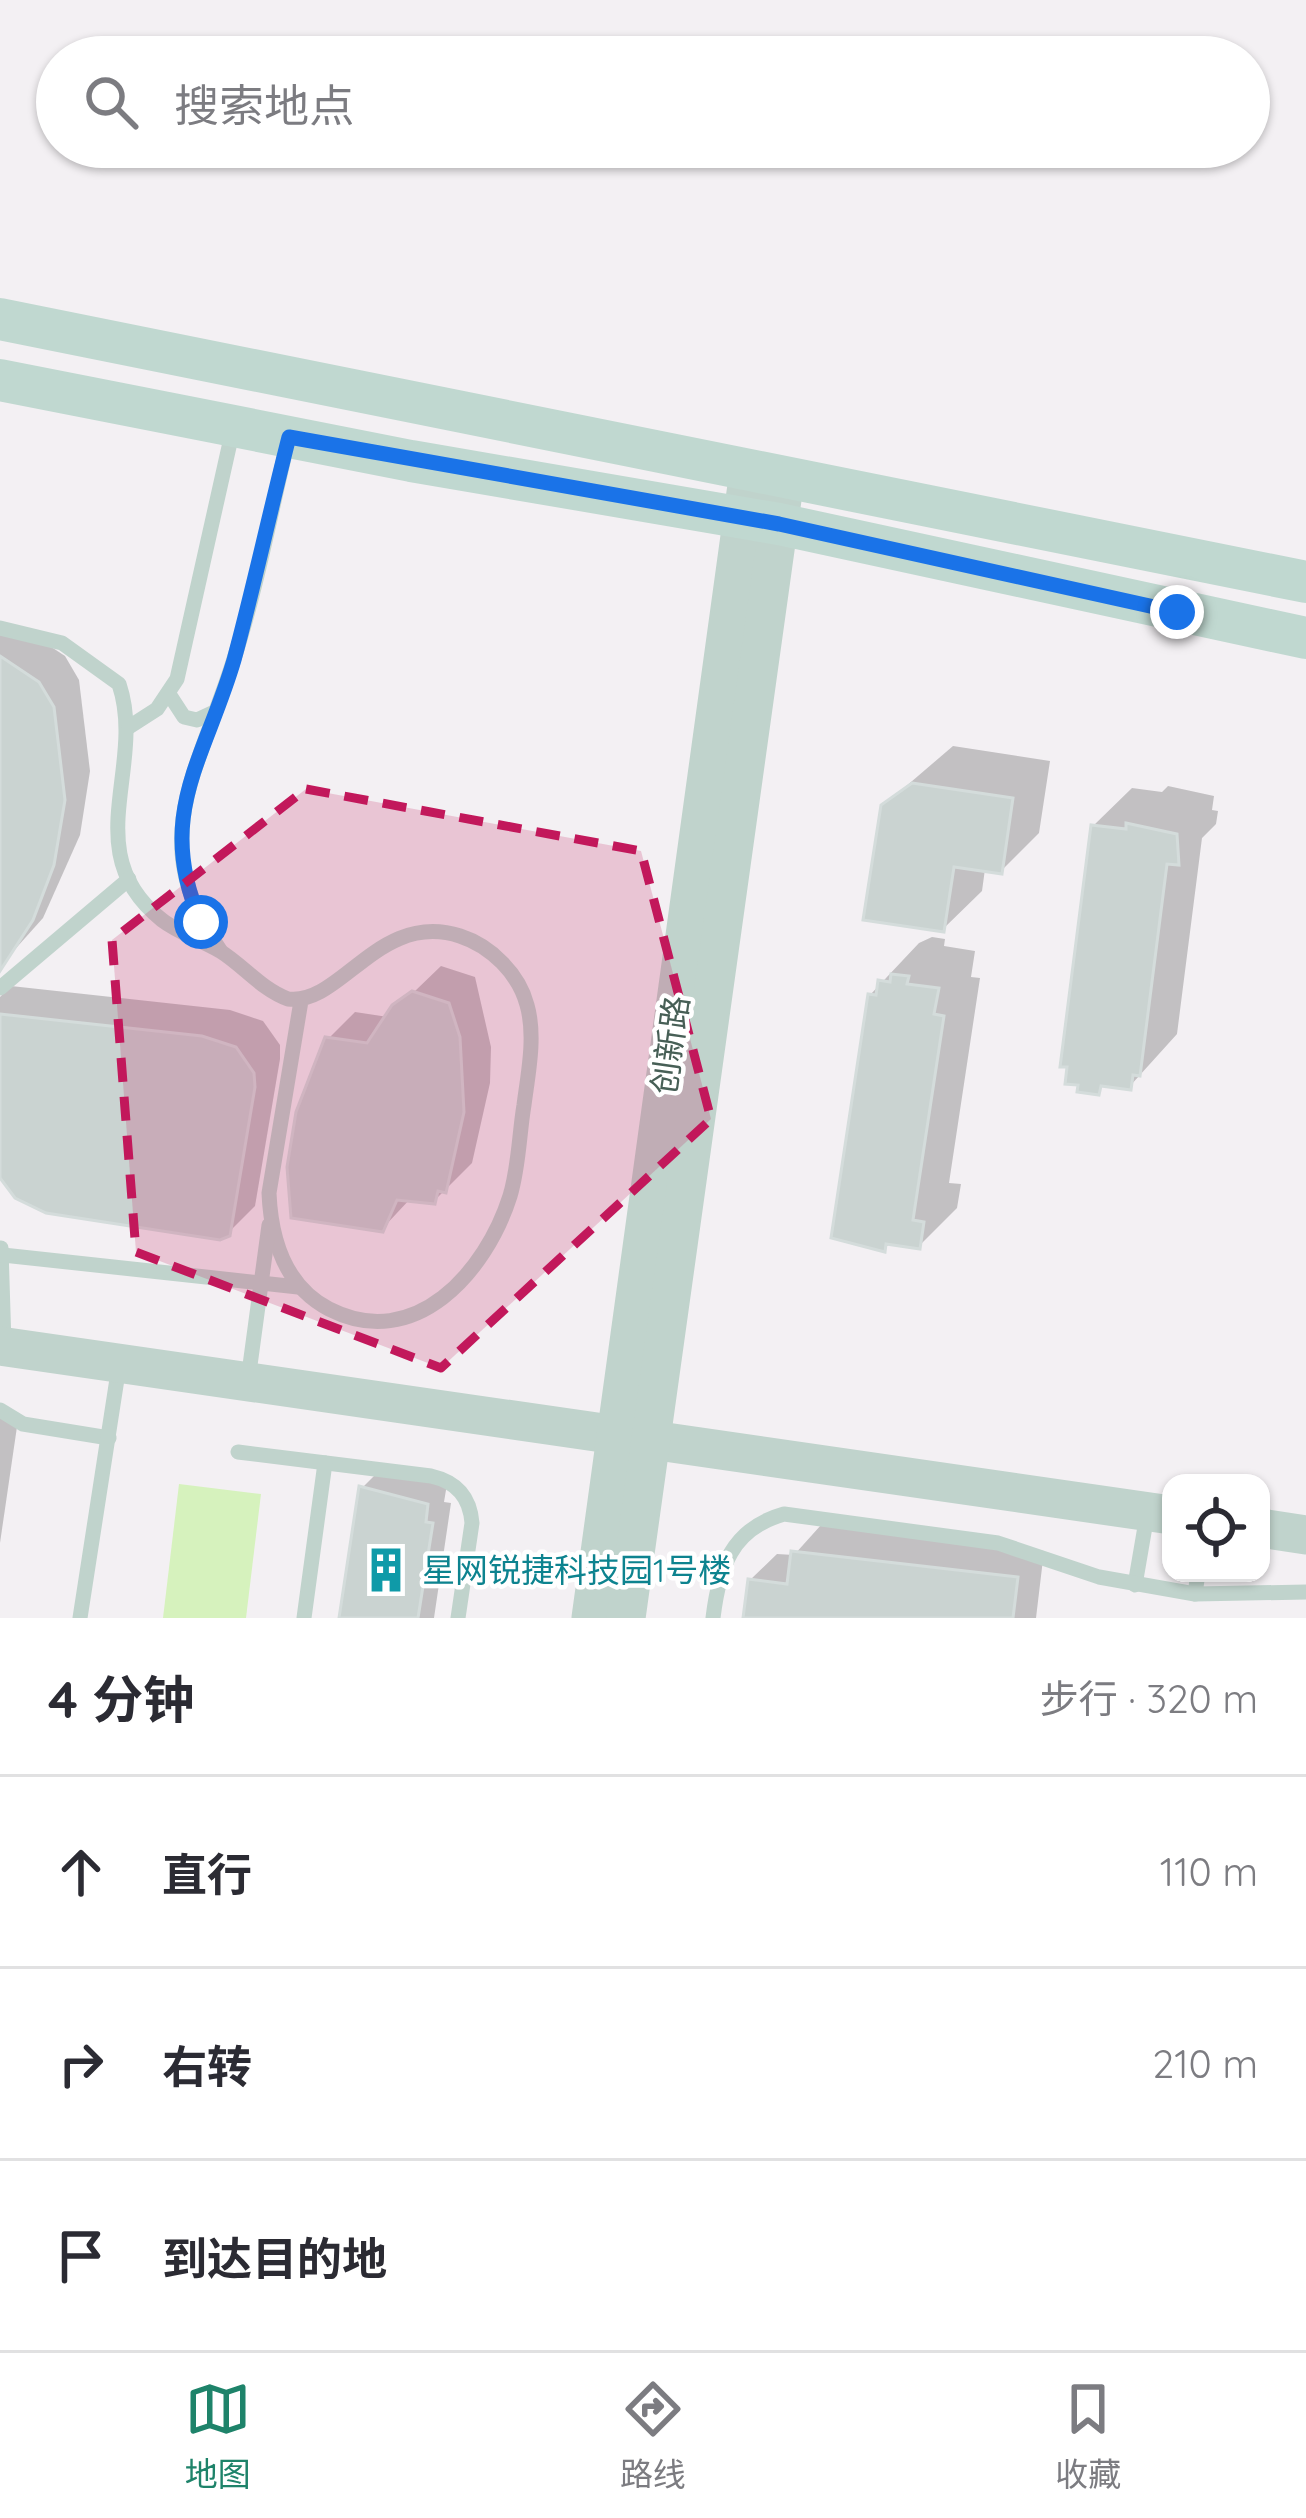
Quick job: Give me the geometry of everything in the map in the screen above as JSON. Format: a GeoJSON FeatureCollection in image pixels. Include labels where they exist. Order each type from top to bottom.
{"type":"FeatureCollection","features":[{"type":"Feature","properties":{"kind":"main road"},"geometry":{"type":"LineString","coordinates":[[0,319],[1306,582]]}},
{"type":"Feature","properties":{"kind":"main road"},"geometry":{"type":"LineString","coordinates":[[0,380],[233,427],[761,521],[1306,638]]}},
{"type":"Feature","properties":{"kind":"street","name":"创新路"},"geometry":{"type":"LineString","coordinates":[[591,1618],[633,1439],[767,475]]}},
{"type":"Feature","properties":{"kind":"street"},"geometry":{"type":"LineString","coordinates":[[2,1347],[1159,1514]]}},
{"type":"Feature","properties":{"kind":"street","name":"创新路"},"geometry":{"type":"LineString","coordinates":[[626,1618],[633,1439]]}},
{"type":"Feature","properties":{"kind":"street"},"geometry":{"type":"LineString","coordinates":[[1270,1529],[1306,1535]]}},
{"type":"Feature","properties":{"kind":"lane"},"geometry":{"type":"LineString","coordinates":[[129,727],[170,694],[183,662],[233,427]]}},
{"type":"Feature","properties":{"kind":"lane"},"geometry":{"type":"LineString","coordinates":[[222,952],[194,907],[181,860],[185,792],[232,667],[289,437]]}},
{"type":"Feature","properties":{"kind":"lane"},"geometry":{"type":"LineString","coordinates":[[0,628],[62,643],[118,684],[129,727],[115,828],[129,879],[161,920],[222,952],[275,994],[301,1001],[325,990],[365,955],[405,937],[460,936],[510,971],[527,1005],[530,1046],[511,1193],[489,1243],[461,1282],[432,1307],[395,1321],[354,1319],[298,1287],[2,1250],[2,1347]]}},
{"type":"Feature","properties":{"kind":"lane"},"geometry":{"type":"LineString","coordinates":[[170,694],[184,718],[212,713]]}},
{"type":"Feature","properties":{"kind":"lane"},"geometry":{"type":"LineString","coordinates":[[0,988],[129,879]]}},
{"type":"Feature","properties":{"kind":"lane"},"geometry":{"type":"LineString","coordinates":[[247,1383],[272,1169],[301,1001]]}},
{"type":"Feature","properties":{"kind":"lane"},"geometry":{"type":"LineString","coordinates":[[270,1217],[285,1265],[298,1287]]}},
{"type":"Feature","properties":{"kind":"lane"},"geometry":{"type":"LineString","coordinates":[[80,1618],[120,1364]]}},
{"type":"Feature","properties":{"kind":"lane"},"geometry":{"type":"LineString","coordinates":[[0,1410],[23,1424],[109,1438]]}},
{"type":"Feature","properties":{"kind":"lane"},"geometry":{"type":"LineString","coordinates":[[238,1452],[431,1476],[456,1486],[471,1509],[472,1523],[458,1618]]}},
{"type":"Feature","properties":{"kind":"lane"},"geometry":{"type":"LineString","coordinates":[[304,1618],[325,1462]]}},
{"type":"Feature","properties":{"kind":"lane"},"geometry":{"type":"LineString","coordinates":[[713,1618],[720,1569],[728,1553],[752,1528],[784,1514],[998,1543],[1135,1585],[1195,1594],[1306,1592]]}},
{"type":"Feature","properties":{"kind":"lane"},"geometry":{"type":"LineString","coordinates":[[1135,1585],[1159,1514]]}},
{"type":"Feature","properties":{"kind":"lane"},"geometry":{"type":"LineString","coordinates":[[1195,1594],[1197,1582]]}},
{"type":"Feature","properties":{"kind":"highlighted area"},"geometry":{"type":"Polygon","coordinates":[[[306,789],[641,851],[711,1119],[441,1368],[136,1252],[112,940],[306,789]]]}},
{"type":"Feature","properties":{"kind":"green space"},"geometry":{"type":"Polygon","coordinates":[[[179,1484],[261,1494],[246,1618],[163,1618],[179,1484]]]}},
{"type":"Feature","properties":{"kind":"building"},"geometry":{"type":"Polygon","coordinates":[[[0,656],[39,682],[54,707],[65,800],[54,865],[33,920],[0,971],[0,656]]]}},
{"type":"Feature","properties":{"kind":"building"},"geometry":{"type":"Polygon","coordinates":[[[912,783],[1013,798],[1002,874],[954,867],[944,932],[863,920],[881,805],[912,783]]]}},
{"type":"Feature","properties":{"kind":"building"},"geometry":{"type":"Polygon","coordinates":[[[1126,823],[1177,834],[1179,865],[1167,864],[1140,1076],[1133,1075],[1131,1090],[1101,1086],[1099,1095],[1077,1092],[1078,1085],[1065,1084],[1067,1067],[1060,1067],[1091,825],[1126,829],[1126,823]]]}},
{"type":"Feature","properties":{"kind":"building"},"geometry":{"type":"Polygon","coordinates":[[[891,974],[909,976],[907,984],[939,988],[934,1014],[944,1016],[913,1220],[924,1222],[920,1249],[886,1244],[885,1252],[831,1238],[868,994],[876,995],[878,980],[890,982],[891,974]]]}},
{"type":"Feature","properties":{"kind":"building"},"geometry":{"type":"Polygon","coordinates":[[[412,991],[449,1003],[460,1037],[464,1112],[446,1193],[438,1191],[435,1204],[397,1200],[383,1232],[291,1218],[287,1167],[296,1112],[325,1037],[367,1043],[392,1005],[412,991]]]}},
{"type":"Feature","properties":{"kind":"building"},"geometry":{"type":"Polygon","coordinates":[[[0,1014],[202,1036],[236,1047],[254,1073],[255,1087],[230,1236],[220,1240],[46,1213],[15,1198],[0,1178],[0,1014]]]}},
{"type":"Feature","properties":{"kind":"building","name":"星网锐捷科技园1号楼"},"geometry":{"type":"Polygon","coordinates":[[[359,1486],[428,1504],[426,1522],[433,1523],[418,1618],[339,1618],[359,1486]]]}},
{"type":"Feature","properties":{"kind":"building"},"geometry":{"type":"Polygon","coordinates":[[[791,1551],[1018,1577],[1013,1618],[743,1618],[748,1579],[787,1584],[791,1551]]]}},
{"type":"Feature","properties":{"kind":"place","name":"星网锐捷科技园1号楼"},"geometry":{"type":"Point","coordinates":[386,1570]}},
{"type":"Feature","properties":{"kind":"route"},"geometry":{"type":"LineString","coordinates":[[201,922],[187,891],[180,819],[212,713],[232,667],[289,437],[779,524],[1177,612]]}}]}
